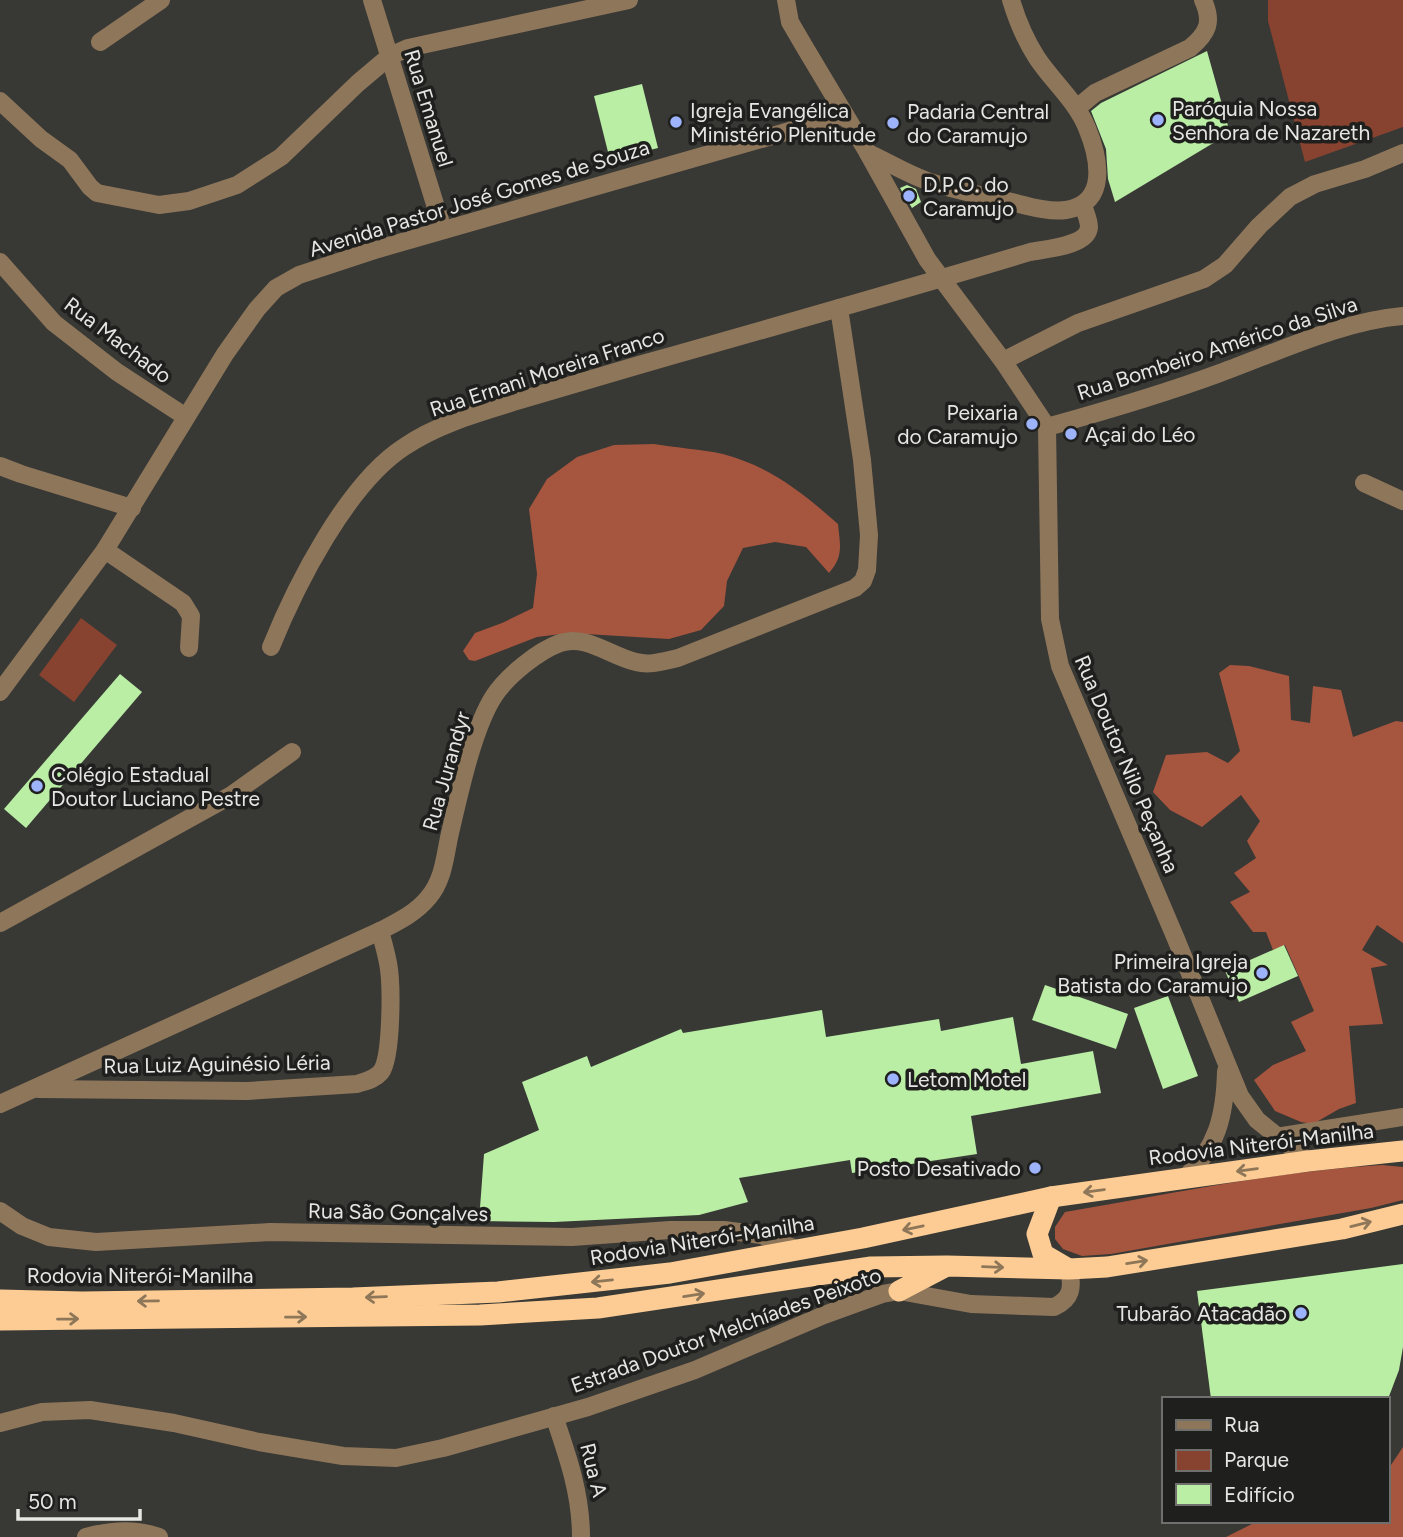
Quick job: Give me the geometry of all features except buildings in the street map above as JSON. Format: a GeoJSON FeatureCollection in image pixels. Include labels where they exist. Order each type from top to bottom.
{"type":"FeatureCollection","features":[{"type":"Feature","properties":{"kind":"highway","name":"Rodovia Niterói-Manilha"},"geometry":{"type":"LineString","coordinates":[[0,1300],[353,1298],[498,1292],[670,1273],[956,1219],[1051,1197],[1308,1161],[1400,1153]]}},
{"type":"Feature","properties":{"kind":"highway"},"geometry":{"type":"LineString","coordinates":[[1051,1197],[1037,1234],[1043,1254],[1069,1269]]}},
{"type":"Feature","properties":{"kind":"highway","name":"Rodovia Niterói-Manilha"},"geometry":{"type":"LineString","coordinates":[[0,1320],[493,1314],[598,1308],[871,1267],[1069,1269],[1107,1266],[1342,1229],[1403,1214]]}},
{"type":"Feature","properties":{"kind":"highway"},"geometry":{"type":"LineString","coordinates":[[899,1291],[947,1266]]}},
{"type":"Feature","properties":{"kind":"street"},"geometry":{"type":"LineString","coordinates":[[100,42],[161,0]]}},
{"type":"Feature","properties":{"kind":"street","name":"Rua Emanuel"},"geometry":{"type":"LineString","coordinates":[[372,0],[443,230]]}},
{"type":"Feature","properties":{"kind":"street"},"geometry":{"type":"LineString","coordinates":[[786,0],[790,22],[927,258],[1003,361],[1047,427]]}},
{"type":"Feature","properties":{"kind":"street"},"geometry":{"type":"LineString","coordinates":[[868,153],[929,182],[967,192],[1032,207],[1065,211],[1083,205],[1095,192],[1099,179],[1095,149],[1077,108],[1036,56],[1016,17],[1011,0]]}},
{"type":"Feature","properties":{"kind":"street"},"geometry":{"type":"LineString","coordinates":[[1077,108],[1095,93],[1190,48],[1203,37],[1208,16],[1203,0]]}},
{"type":"Feature","properties":{"kind":"street"},"geometry":{"type":"LineString","coordinates":[[0,101],[41,139],[70,160],[97,193],[159,205],[189,201],[237,185],[281,157],[390,56],[408,48],[623,1]]}},
{"type":"Feature","properties":{"kind":"street","name":"Avenida Pastor José Gomes de Souza"},"geometry":{"type":"LineString","coordinates":[[0,692],[106,550],[225,355],[257,309],[276,288],[299,275],[443,230],[845,115]]}},
{"type":"Feature","properties":{"kind":"street"},"geometry":{"type":"LineString","coordinates":[[1003,361],[1078,323],[1204,279],[1225,265],[1259,226],[1290,197],[1315,184],[1365,169],[1403,153]]}},
{"type":"Feature","properties":{"kind":"street","name":"Rua Ernani Moreira Franco"},"geometry":{"type":"LineString","coordinates":[[271,648],[307,572],[345,510],[373,473],[403,447],[431,431],[480,412],[1030,252],[1078,241],[1086,235],[1089,228],[1083,205]]}},
{"type":"Feature","properties":{"kind":"street","name":"Rua Machado"},"geometry":{"type":"LineString","coordinates":[[0,262],[54,323],[117,372],[186,417]]}},
{"type":"Feature","properties":{"kind":"street","name":"Rua Jurandyr"},"geometry":{"type":"LineString","coordinates":[[0,1104],[380,931],[409,915],[429,897],[444,869],[461,786],[486,712],[495,694],[530,659],[558,643],[574,640],[638,663],[678,658],[855,588],[863,581],[867,569],[869,535],[862,460],[839,308]]}},
{"type":"Feature","properties":{"kind":"street","name":"Rua Bombeiro Américo da Silva"},"geometry":{"type":"LineString","coordinates":[[1047,427],[1204,379],[1312,339],[1382,317],[1403,316]]}},
{"type":"Feature","properties":{"kind":"street","name":"Rua Doutor Nilo Peçanha"},"geometry":{"type":"LineString","coordinates":[[1047,427],[1050,619],[1060,666],[1240,1096],[1257,1120],[1308,1161]]}},
{"type":"Feature","properties":{"kind":"street"},"geometry":{"type":"LineString","coordinates":[[0,466],[132,508]]}},
{"type":"Feature","properties":{"kind":"street"},"geometry":{"type":"LineString","coordinates":[[1364,483],[1403,501]]}},
{"type":"Feature","properties":{"kind":"street"},"geometry":{"type":"LineString","coordinates":[[106,550],[183,603],[191,616],[189,648]]}},
{"type":"Feature","properties":{"kind":"street"},"geometry":{"type":"LineString","coordinates":[[0,923],[230,796],[292,752]]}},
{"type":"Feature","properties":{"kind":"street","name":"Rua Luiz Aguinésio Léria"},"geometry":{"type":"LineString","coordinates":[[34,1089],[247,1091],[357,1084],[371,1080],[384,1066],[388,1045],[390,985],[380,931]]}},
{"type":"Feature","properties":{"kind":"street","name":"Rua Doutor Nilo Peçanha"},"geometry":{"type":"LineString","coordinates":[[1185,1178],[1209,1151],[1219,1126],[1227,1061]]}},
{"type":"Feature","properties":{"kind":"street"},"geometry":{"type":"LineString","coordinates":[[1276,1137],[1403,1116]]}},
{"type":"Feature","properties":{"kind":"street","name":"Rua São Gonçalves"},"geometry":{"type":"LineString","coordinates":[[0,1211],[22,1226],[49,1237],[96,1242],[270,1232],[572,1237],[670,1230],[724,1230],[761,1236],[799,1250]]}},
{"type":"Feature","properties":{"kind":"street","name":"Estrada Doutor Melchíades Peixoto"},"geometry":{"type":"LineString","coordinates":[[0,1423],[42,1412],[90,1410],[174,1423],[259,1442],[343,1456],[396,1458],[443,1448],[588,1408],[695,1370],[824,1314],[881,1294],[899,1291],[971,1304],[1054,1307],[1064,1303],[1070,1294],[1072,1283],[1069,1269]]}},
{"type":"Feature","properties":{"kind":"street","name":"Rua A"},"geometry":{"type":"LineString","coordinates":[[554,1416],[577,1485],[581,1537]]}},
{"type":"Feature","properties":{"kind":"street"},"geometry":{"type":"LineString","coordinates":[[86,1537],[108,1531],[144,1531],[159,1537]]}},
{"type":"Feature","properties":{"kind":"green space"},"geometry":{"type":"Polygon","coordinates":[[[1268,0],[1403,0],[1403,127],[1305,162],[1268,21],[1268,0]]]}},
{"type":"Feature","properties":{"kind":"green space"},"geometry":{"type":"Polygon","coordinates":[[[81,618],[117,645],[74,702],[39,675],[81,618]]]}},
{"type":"Feature","properties":{"kind":"shaded area"},"geometry":{"type":"Polygon","coordinates":[[[654,444],[723,454],[740,459],[785,482],[838,524],[840,550],[834,567],[829,573],[806,547],[775,542],[743,548],[727,581],[724,606],[701,630],[669,639],[569,633],[537,637],[475,661],[469,660],[463,651],[475,633],[533,608],[537,574],[529,509],[547,479],[577,457],[614,445],[654,444]]]}},
{"type":"Feature","properties":{"kind":"shaded area"},"geometry":{"type":"Polygon","coordinates":[[[1230,665],[1249,666],[1289,676],[1291,720],[1310,723],[1313,686],[1341,690],[1353,737],[1396,721],[1403,722],[1403,943],[1377,925],[1362,950],[1388,965],[1371,968],[1383,1024],[1349,1026],[1356,1103],[1313,1124],[1275,1111],[1254,1080],[1273,1065],[1306,1051],[1291,1022],[1314,1011],[1285,945],[1273,950],[1266,932],[1253,932],[1230,902],[1250,892],[1234,873],[1256,858],[1247,841],[1260,821],[1241,795],[1202,827],[1170,810],[1153,792],[1166,755],[1207,752],[1228,763],[1240,751],[1219,673],[1230,665]]]}},
{"type":"Feature","properties":{"kind":"shaded area"},"geometry":{"type":"Polygon","coordinates":[[[1382,1165],[1403,1167],[1403,1200],[1111,1254],[1082,1256],[1063,1249],[1055,1239],[1055,1227],[1065,1212],[1303,1172],[1382,1165]]]}},
{"type":"Feature","properties":{"kind":"shaded area"},"geometry":{"type":"Polygon","coordinates":[[[1403,1447],[1403,1537],[1226,1537],[1254,1523],[1389,1523],[1389,1468],[1403,1447]]]}},
{"type":"Feature","properties":{"kind":"place","name":"Paróquia Nossa Senhora de Nazareth"},"geometry":{"type":"Point","coordinates":[1158,120]}},
{"type":"Feature","properties":{"kind":"place","name":"Igreja Evangélica Ministério Plenitude"},"geometry":{"type":"Point","coordinates":[676,122]}},
{"type":"Feature","properties":{"kind":"place","name":"Padaria Central do Caramujo"},"geometry":{"type":"Point","coordinates":[893,123]}},
{"type":"Feature","properties":{"kind":"place","name":"D.P.O. do Caramujo"},"geometry":{"type":"Point","coordinates":[909,196]}},
{"type":"Feature","properties":{"kind":"place","name":"Peixaria do Caramujo"},"geometry":{"type":"Point","coordinates":[1032,424]}},
{"type":"Feature","properties":{"kind":"place","name":"Açai do Léo"},"geometry":{"type":"Point","coordinates":[1071,434]}},
{"type":"Feature","properties":{"kind":"place","name":"Colégio Estadual Doutor Luciano Pestre"},"geometry":{"type":"Point","coordinates":[37,786]}},
{"type":"Feature","properties":{"kind":"place","name":"Primeira Igreja Batista do Caramujo"},"geometry":{"type":"Point","coordinates":[1262,973]}},
{"type":"Feature","properties":{"kind":"place","name":"Letom Motel"},"geometry":{"type":"Point","coordinates":[893,1079]}},
{"type":"Feature","properties":{"kind":"place","name":"Posto Desativado"},"geometry":{"type":"Point","coordinates":[1035,1168]}},
{"type":"Feature","properties":{"kind":"place","name":"Tubarão Atacadão"},"geometry":{"type":"Point","coordinates":[1301,1313]}}]}
